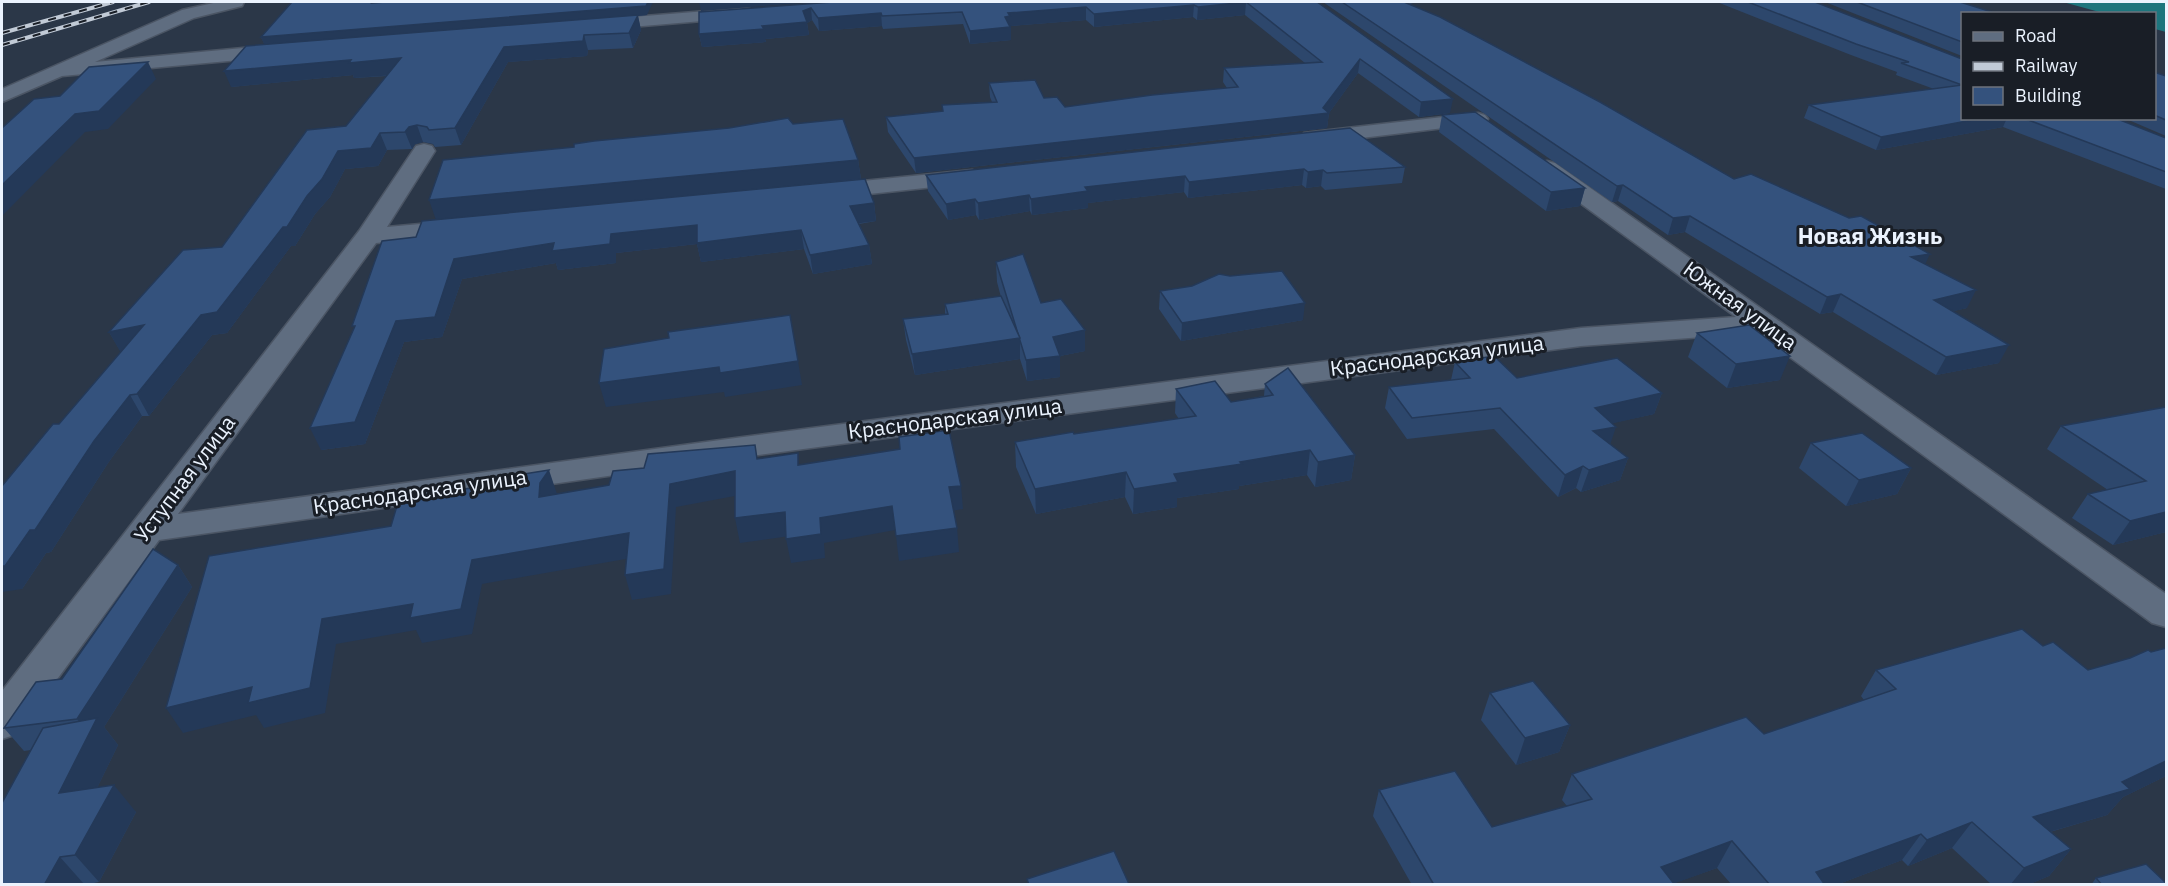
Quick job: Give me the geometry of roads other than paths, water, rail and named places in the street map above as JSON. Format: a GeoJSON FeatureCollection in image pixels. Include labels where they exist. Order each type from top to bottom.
{"type":"FeatureCollection","features":[{"type":"Feature","properties":{"kind":"street"},"geometry":{"type":"LineString","coordinates":[[2,96],[188,14],[236,2]]}},
{"type":"Feature","properties":{"kind":"street"},"geometry":{"type":"LineString","coordinates":[[572,27],[762,12]]}},
{"type":"Feature","properties":{"kind":"street"},"geometry":{"type":"LineString","coordinates":[[59,71],[299,49]]}},
{"type":"Feature","properties":{"kind":"street"},"geometry":{"type":"LineString","coordinates":[[1290,141],[1487,126],[1450,99]]}},
{"type":"Feature","properties":{"kind":"street","name":"Уступная улица"},"geometry":{"type":"LineString","coordinates":[[2,722],[368,236],[424,152]]}},
{"type":"Feature","properties":{"kind":"street","name":"Южная улица"},"geometry":{"type":"LineString","coordinates":[[1526,153],[2166,613]]}},
{"type":"Feature","properties":{"kind":"street"},"geometry":{"type":"LineString","coordinates":[[795,195],[997,175]]}},
{"type":"Feature","properties":{"kind":"street"},"geometry":{"type":"LineString","coordinates":[[368,236],[486,225]]}},
{"type":"Feature","properties":{"kind":"street","name":"Краснодарская улица"},"geometry":{"type":"LineString","coordinates":[[146,530],[713,451],[1581,337],[1765,324]]}},
{"type":"Feature","properties":{"kind":"railway"},"geometry":{"type":"LineString","coordinates":[[2,33],[113,2]]}},
{"type":"Feature","properties":{"kind":"railway"},"geometry":{"type":"LineString","coordinates":[[2,45],[149,2]]}},
{"type":"Feature","properties":{"kind":"district","name":"Новая Жизнь"},"geometry":{"type":"Point","coordinates":[1870,236]}}]}
